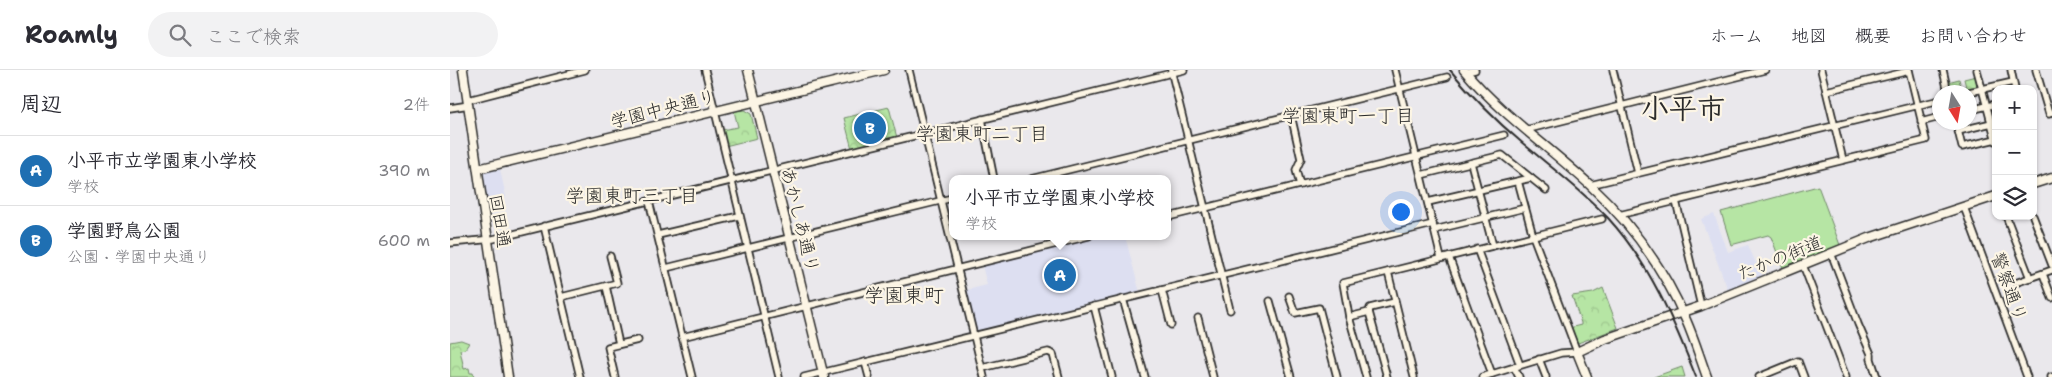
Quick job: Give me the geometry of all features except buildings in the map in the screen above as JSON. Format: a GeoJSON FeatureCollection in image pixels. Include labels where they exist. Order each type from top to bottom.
{"type":"FeatureCollection","features":[{"type":"Feature","properties":{"kind":"street","name":"回田通"},"geometry":{"type":"LineString","coordinates":[[463,70],[508,377]]}},
{"type":"Feature","properties":{"kind":"street"},"geometry":{"type":"LineString","coordinates":[[450,108],[585,70]]}},
{"type":"Feature","properties":{"kind":"street"},"geometry":{"type":"LineString","coordinates":[[705,70],[730,181],[779,377]]}},
{"type":"Feature","properties":{"kind":"street","name":"あかしあ通り"},"geometry":{"type":"LineString","coordinates":[[748,70],[823,375]]}},
{"type":"Feature","properties":{"kind":"street","name":"学園中央通り"},"geometry":{"type":"LineString","coordinates":[[478,169],[884,70]]}},
{"type":"Feature","properties":{"kind":"street"},"geometry":{"type":"LineString","coordinates":[[910,70],[949,230]]}},
{"type":"Feature","properties":{"kind":"street"},"geometry":{"type":"LineString","coordinates":[[450,243],[488,240],[1184,70]]}},
{"type":"Feature","properties":{"kind":"street"},"geometry":{"type":"LineString","coordinates":[[1395,70],[1442,258]]}},
{"type":"Feature","properties":{"kind":"street"},"geometry":{"type":"LineString","coordinates":[[1465,71],[1475,70]]}},
{"type":"Feature","properties":{"kind":"street"},"geometry":{"type":"LineString","coordinates":[[1621,70],[1613,71],[1638,173]]}},
{"type":"Feature","properties":{"kind":"street"},"geometry":{"type":"LineString","coordinates":[[1525,130],[1765,70]]}},
{"type":"Feature","properties":{"kind":"street"},"geometry":{"type":"LineString","coordinates":[[1821,70],[1843,160]]}},
{"type":"Feature","properties":{"kind":"street"},"geometry":{"type":"LineString","coordinates":[[1943,70],[1946,85]]}},
{"type":"Feature","properties":{"kind":"street"},"geometry":{"type":"LineString","coordinates":[[1977,70],[1986,106],[1992,120]]}},
{"type":"Feature","properties":{"kind":"street"},"geometry":{"type":"LineString","coordinates":[[2010,70],[2014,85]]}},
{"type":"Feature","properties":{"kind":"street"},"geometry":{"type":"LineString","coordinates":[[2036,70],[2049,114],[2052,113]]}},
{"type":"Feature","properties":{"kind":"street"},"geometry":{"type":"LineString","coordinates":[[1465,71],[1503,111],[1590,185],[1619,215],[1659,267],[1682,313],[1707,377]]}},
{"type":"Feature","properties":{"kind":"street"},"geometry":{"type":"LineString","coordinates":[[1619,215],[1926,140],[1909,71],[1826,91]]}},
{"type":"Feature","properties":{"kind":"street"},"geometry":{"type":"LineString","coordinates":[[1172,72],[1230,310]]}},
{"type":"Feature","properties":{"kind":"street"},"geometry":{"type":"LineString","coordinates":[[1047,175],[1447,77]]}},
{"type":"Feature","properties":{"kind":"street"},"geometry":{"type":"LineString","coordinates":[[1977,91],[2013,82]]}},
{"type":"Feature","properties":{"kind":"street"},"geometry":{"type":"LineString","coordinates":[[1590,185],[1932,102]]}},
{"type":"Feature","properties":{"kind":"street"},"geometry":{"type":"LineString","coordinates":[[1977,108],[1992,105]]}},
{"type":"Feature","properties":{"kind":"street"},"geometry":{"type":"LineString","coordinates":[[1290,115],[1301,159],[1296,170],[1300,185]]}},
{"type":"Feature","properties":{"kind":"street"},"geometry":{"type":"LineString","coordinates":[[982,119],[993,175]]}},
{"type":"Feature","properties":{"kind":"street"},"geometry":{"type":"LineString","coordinates":[[1922,122],[1932,120]]}},
{"type":"Feature","properties":{"kind":"street"},"geometry":{"type":"LineString","coordinates":[[1992,122],[1958,131],[1962,148],[1992,141]]}},
{"type":"Feature","properties":{"kind":"street"},"geometry":{"type":"LineString","coordinates":[[1171,216],[1504,135]]}},
{"type":"Feature","properties":{"kind":"street"},"geometry":{"type":"LineString","coordinates":[[1421,175],[1502,155],[1546,190]]}},
{"type":"Feature","properties":{"kind":"street"},"geometry":{"type":"LineString","coordinates":[[1471,163],[1493,246]]}},
{"type":"Feature","properties":{"kind":"street"},"geometry":{"type":"LineString","coordinates":[[1428,202],[1531,178]]}},
{"type":"Feature","properties":{"kind":"street"},"geometry":{"type":"LineString","coordinates":[[1518,181],[1532,236],[1586,377]]}},
{"type":"Feature","properties":{"kind":"street"},"geometry":{"type":"LineString","coordinates":[[2037,183],[2051,181]]}},
{"type":"Feature","properties":{"kind":"street","name":"たかの街道"},"geometry":{"type":"LineString","coordinates":[[1577,352],[1605,339],[1702,306],[1878,235],[1992,197]]}},
{"type":"Feature","properties":{"kind":"street"},"geometry":{"type":"LineString","coordinates":[[666,268],[949,199]]}},
{"type":"Feature","properties":{"kind":"street"},"geometry":{"type":"LineString","coordinates":[[649,201],[692,377]]}},
{"type":"Feature","properties":{"kind":"street"},"geometry":{"type":"LineString","coordinates":[[1676,201],[1702,306]]}},
{"type":"Feature","properties":{"kind":"street","name":"警察通り"},"geometry":{"type":"LineString","coordinates":[[1964,207],[2027,377]]}},
{"type":"Feature","properties":{"kind":"street"},"geometry":{"type":"LineString","coordinates":[[804,377],[823,375],[865,362],[1123,299],[1434,227],[1486,218],[1526,208]]}},
{"type":"Feature","properties":{"kind":"street"},"geometry":{"type":"LineString","coordinates":[[658,236],[739,216]]}},
{"type":"Feature","properties":{"kind":"street"},"geometry":{"type":"LineString","coordinates":[[1366,377],[1343,283],[1602,219]]}},
{"type":"Feature","properties":{"kind":"street"},"geometry":{"type":"LineString","coordinates":[[2008,220],[2030,278]]}},
{"type":"Feature","properties":{"kind":"street"},"geometry":{"type":"LineString","coordinates":[[2035,220],[2052,265]]}},
{"type":"Feature","properties":{"kind":"street"},"geometry":{"type":"LineString","coordinates":[[544,226],[580,377]]}},
{"type":"Feature","properties":{"kind":"street"},"geometry":{"type":"LineString","coordinates":[[951,240],[984,377]]}},
{"type":"Feature","properties":{"kind":"street"},"geometry":{"type":"LineString","coordinates":[[682,337],[1073,240]]}},
{"type":"Feature","properties":{"kind":"street"},"geometry":{"type":"LineString","coordinates":[[1477,250],[1517,366],[1519,377]]}},
{"type":"Feature","properties":{"kind":"street"},"geometry":{"type":"LineString","coordinates":[[1831,253],[1871,354],[1877,377]]}},
{"type":"Feature","properties":{"kind":"street"},"geometry":{"type":"LineString","coordinates":[[561,297],[618,283],[610,256]]}},
{"type":"Feature","properties":{"kind":"street"},"geometry":{"type":"LineString","coordinates":[[1449,256],[1491,375]]}},
{"type":"Feature","properties":{"kind":"street"},"geometry":{"type":"LineString","coordinates":[[1803,265],[1846,377]]}},
{"type":"Feature","properties":{"kind":"street"},"geometry":{"type":"LineString","coordinates":[[2018,282],[2052,270]]}},
{"type":"Feature","properties":{"kind":"street"},"geometry":{"type":"LineString","coordinates":[[1388,272],[1414,377]]}},
{"type":"Feature","properties":{"kind":"street"},"geometry":{"type":"LineString","coordinates":[[2043,274],[2052,298]]}},
{"type":"Feature","properties":{"kind":"street"},"geometry":{"type":"LineString","coordinates":[[606,286],[619,344]]}},
{"type":"Feature","properties":{"kind":"street"},"geometry":{"type":"LineString","coordinates":[[1162,290],[1172,325]]}},
{"type":"Feature","properties":{"kind":"street"},"geometry":{"type":"LineString","coordinates":[[1289,296],[1294,313],[1319,308],[1337,377]]}},
{"type":"Feature","properties":{"kind":"street"},"geometry":{"type":"LineString","coordinates":[[1123,299],[1144,377]]}},
{"type":"Feature","properties":{"kind":"street"},"geometry":{"type":"LineString","coordinates":[[1270,301],[1291,377]]}},
{"type":"Feature","properties":{"kind":"street"},"geometry":{"type":"LineString","coordinates":[[1350,317],[1369,312],[1370,308],[1394,302]]}},
{"type":"Feature","properties":{"kind":"street"},"geometry":{"type":"LineString","coordinates":[[1094,306],[1112,377]]}},
{"type":"Feature","properties":{"kind":"street"},"geometry":{"type":"LineString","coordinates":[[1369,312],[1387,377]]}},
{"type":"Feature","properties":{"kind":"street"},"geometry":{"type":"LineString","coordinates":[[1198,318],[1213,377]]}},
{"type":"Feature","properties":{"kind":"street"},"geometry":{"type":"LineString","coordinates":[[616,377],[608,347],[638,340]]}},
{"type":"Feature","properties":{"kind":"street"},"geometry":{"type":"LineString","coordinates":[[982,368],[1048,352],[1053,354],[1059,377]]}},
{"type":"Feature","properties":{"kind":"street"},"geometry":{"type":"LineString","coordinates":[[1482,377],[1561,353],[1577,352]]}},
{"type":"Feature","properties":{"kind":"street"},"geometry":{"type":"LineString","coordinates":[[1539,359],[1546,377]]}},
{"type":"Feature","properties":{"kind":"street"},"geometry":{"type":"LineString","coordinates":[[865,362],[869,377]]}},
{"type":"Feature","properties":{"kind":"street"},"geometry":{"type":"LineString","coordinates":[[1759,377],[1798,362],[1804,377]]}},
{"type":"Feature","properties":{"kind":"shaded area"},"geometry":{"type":"Polygon","coordinates":[[[500,169],[506,197],[486,202],[482,176],[485,172],[500,169]]]}},
{"type":"Feature","properties":{"kind":"shaded area"},"geometry":{"type":"Polygon","coordinates":[[[1714,214],[1728,252],[1748,245],[1762,277],[1728,290],[1701,219],[1714,214]]]}},
{"type":"Feature","properties":{"kind":"shaded area"},"geometry":{"type":"Polygon","coordinates":[[[1085,240],[1126,240],[1140,293],[977,333],[967,290],[987,285],[982,265],[1085,240]]]}},
{"type":"Feature","properties":{"kind":"green space"},"geometry":{"type":"Polygon","coordinates":[[[1976,76],[1979,88],[1977,88],[1977,85],[1966,85],[1964,79],[1976,76]]]}},
{"type":"Feature","properties":{"kind":"green space"},"geometry":{"type":"Polygon","coordinates":[[[1959,79],[1960,85],[1949,85],[1948,82],[1959,79]]]}},
{"type":"Feature","properties":{"kind":"green space"},"geometry":{"type":"Polygon","coordinates":[[[889,107],[897,138],[852,149],[844,118],[889,107]]]}},
{"type":"Feature","properties":{"kind":"green space"},"geometry":{"type":"Polygon","coordinates":[[[744,110],[751,114],[757,138],[725,146],[721,130],[738,127],[734,111],[744,110]]]}},
{"type":"Feature","properties":{"kind":"green space"},"geometry":{"type":"Polygon","coordinates":[[[1818,186],[1840,245],[1783,268],[1771,237],[1768,235],[1731,245],[1721,212],[1818,186]]]}},
{"type":"Feature","properties":{"kind":"green space"},"geometry":{"type":"Polygon","coordinates":[[[1603,288],[1618,328],[1574,343],[1569,328],[1581,325],[1581,323],[1572,296],[1593,293],[1603,288]]]}},
{"type":"Feature","properties":{"kind":"green space"},"geometry":{"type":"Polygon","coordinates":[[[461,340],[469,343],[465,349],[460,350],[464,369],[469,368],[470,373],[473,373],[474,377],[450,377],[450,342],[461,340]]]}},
{"type":"Feature","properties":{"kind":"green space"},"geometry":{"type":"Polygon","coordinates":[[[1682,367],[1685,377],[1654,377],[1682,367]]]}},
{"type":"Feature","properties":{"kind":"railway"},"geometry":{"type":"LineString","coordinates":[[1450,70],[1474,98],[1519,140],[1587,197],[1623,236],[1659,293],[1696,377]]}},
{"type":"Feature","properties":{"kind":"place","name":"学園野鳥公園"},"geometry":{"type":"Point","coordinates":[870,128]}},
{"type":"Feature","properties":{"kind":"place","name":"小平市立学園東小学校"},"geometry":{"type":"Point","coordinates":[1060,275]}},
{"type":"Feature","properties":{"kind":"district","name":"小平市"},"geometry":{"type":"Point","coordinates":[1683,108]}},
{"type":"Feature","properties":{"kind":"district","name":"学園東町一丁目"},"geometry":{"type":"Point","coordinates":[1348,115]}},
{"type":"Feature","properties":{"kind":"district","name":"学園東町二丁目"},"geometry":{"type":"Point","coordinates":[982,133]}},
{"type":"Feature","properties":{"kind":"district","name":"学園東町三丁目"},"geometry":{"type":"Point","coordinates":[632,195]}},
{"type":"Feature","properties":{"kind":"district","name":"学園東町"},"geometry":{"type":"Point","coordinates":[904,295]}}]}
